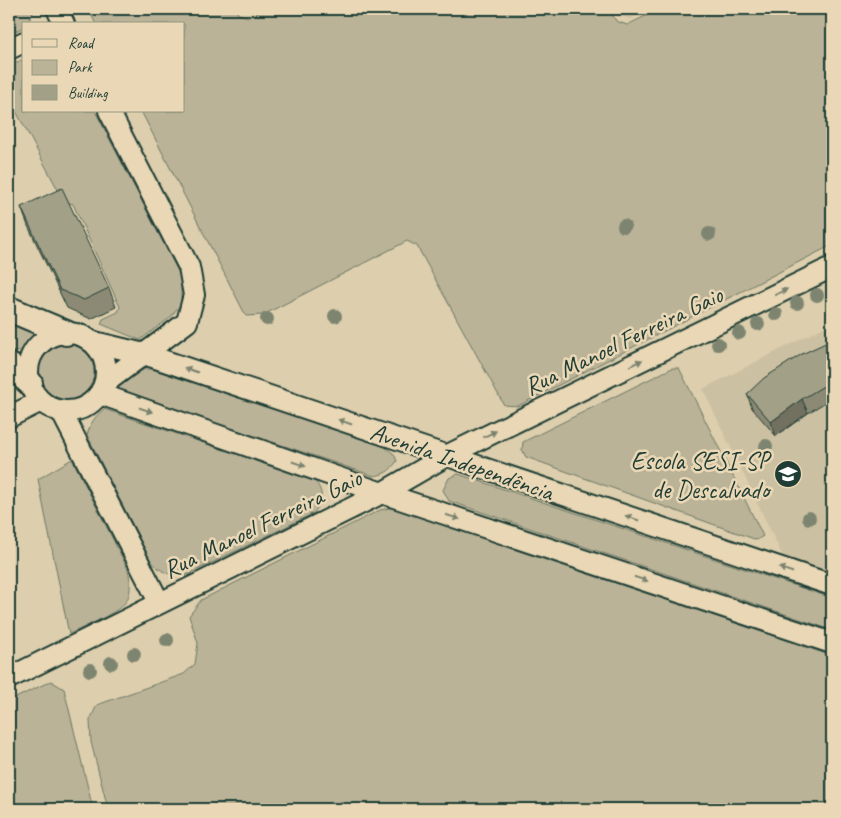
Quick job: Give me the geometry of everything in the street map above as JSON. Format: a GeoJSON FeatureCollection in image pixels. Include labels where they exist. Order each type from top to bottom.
{"type":"FeatureCollection","features":[{"type":"Feature","properties":{"kind":"street"},"geometry":{"type":"LineString","coordinates":[[57,9],[63,22]]}},
{"type":"Feature","properties":{"kind":"street"},"geometry":{"type":"LineString","coordinates":[[9,49],[22,43]]}},
{"type":"Feature","properties":{"kind":"street"},"geometry":{"type":"LineString","coordinates":[[9,364],[50,407],[61,411],[72,411],[83,408],[92,402],[102,389],[187,322],[194,295],[189,267],[110,112]]}},
{"type":"Feature","properties":{"kind":"street","name":"Rua Manoel Ferreira Gaio"},"geometry":{"type":"LineString","coordinates":[[9,678],[382,493],[446,456],[832,267]]}},
{"type":"Feature","properties":{"kind":"street"},"geometry":{"type":"LineString","coordinates":[[9,309],[90,341],[98,349],[104,360],[106,371],[102,389]]}},
{"type":"Feature","properties":{"kind":"street"},"geometry":{"type":"LineString","coordinates":[[36,392],[28,372],[30,360],[44,341],[66,333]]}},
{"type":"Feature","properties":{"kind":"street","name":"Avenida Independência"},"geometry":{"type":"LineString","coordinates":[[90,341],[144,354],[832,585]]}},
{"type":"Feature","properties":{"kind":"street"},"geometry":{"type":"LineString","coordinates":[[102,389],[382,493],[832,643]]}},
{"type":"Feature","properties":{"kind":"street"},"geometry":{"type":"LineString","coordinates":[[9,417],[36,392]]}},
{"type":"Feature","properties":{"kind":"street"},"geometry":{"type":"LineString","coordinates":[[61,411],[159,602]]}},
{"type":"Feature","properties":{"kind":"shaded area"},"geometry":{"type":"Polygon","coordinates":[[[614,9],[649,9],[630,19],[618,15],[614,9]]]}},
{"type":"Feature","properties":{"kind":"shaded area","name":"Escola SESI-SP de Descalvado"},"geometry":{"type":"Polygon","coordinates":[[[832,323],[832,573],[784,559],[703,389],[832,323]]]}},
{"type":"Feature","properties":{"kind":"green space"},"geometry":{"type":"Polygon","coordinates":[[[9,9],[35,9],[28,22],[22,22],[22,28],[9,34],[9,9]]]}},
{"type":"Feature","properties":{"kind":"green space"},"geometry":{"type":"Polygon","coordinates":[[[88,9],[236,9],[238,14],[249,17],[264,9],[609,9],[616,21],[627,25],[660,9],[832,9],[832,245],[518,406],[504,405],[417,246],[407,241],[263,315],[246,316],[142,112],[185,112],[185,22],[95,22],[88,9]]]}},
{"type":"Feature","properties":{"kind":"green space"},"geometry":{"type":"Polygon","coordinates":[[[22,60],[22,112],[96,112],[181,277],[181,303],[171,317],[140,340],[101,324],[103,319],[118,312],[120,307],[73,204],[64,201],[9,98],[9,66],[22,60]]]}},
{"type":"Feature","properties":{"kind":"green space"},"geometry":{"type":"Polygon","coordinates":[[[9,318],[35,331],[25,347],[18,352],[9,351],[9,318]]]}},
{"type":"Feature","properties":{"kind":"green space"},"geometry":{"type":"Polygon","coordinates":[[[60,344],[72,344],[86,352],[94,366],[92,383],[86,392],[72,400],[60,400],[50,395],[43,388],[38,378],[38,366],[43,356],[50,349],[60,344]]]}},
{"type":"Feature","properties":{"kind":"green space"},"geometry":{"type":"Polygon","coordinates":[[[672,368],[679,368],[763,536],[757,540],[526,457],[522,450],[523,442],[672,368]]]}},
{"type":"Feature","properties":{"kind":"green space"},"geometry":{"type":"Polygon","coordinates":[[[145,369],[152,369],[385,447],[394,454],[397,461],[387,472],[374,476],[118,390],[116,386],[119,383],[145,369]]]}},
{"type":"Feature","properties":{"kind":"green space"},"geometry":{"type":"Polygon","coordinates":[[[104,409],[315,481],[321,494],[319,505],[314,513],[185,576],[166,573],[151,561],[87,435],[93,420],[104,409]]]}},
{"type":"Feature","properties":{"kind":"green space"},"geometry":{"type":"Polygon","coordinates":[[[72,459],[128,569],[130,592],[127,600],[118,609],[69,634],[38,479],[72,459]]]}},
{"type":"Feature","properties":{"kind":"green space"},"geometry":{"type":"Polygon","coordinates":[[[458,474],[832,598],[832,630],[449,501],[443,490],[449,478],[458,474]]]}},
{"type":"Feature","properties":{"kind":"green space"},"geometry":{"type":"Polygon","coordinates":[[[394,507],[832,656],[832,809],[108,809],[91,742],[90,720],[97,705],[184,674],[195,664],[198,643],[189,616],[201,600],[380,510],[394,507]]]}},
{"type":"Feature","properties":{"kind":"green space"},"geometry":{"type":"Polygon","coordinates":[[[51,681],[64,689],[93,809],[9,809],[9,701],[51,681]]]}},
{"type":"Feature","properties":{"kind":"building"},"geometry":{"type":"Polygon","coordinates":[[[62,188],[109,288],[84,300],[60,290],[21,207],[62,188]]]}},
{"type":"Feature","properties":{"kind":"building"},"geometry":{"type":"Polygon","coordinates":[[[832,340],[832,381],[802,399],[771,422],[747,394],[764,378],[802,354],[832,340]]]}},
{"type":"Feature","properties":{"kind":"place","name":"Escola SESI-SP de Descalvado"},"geometry":{"type":"Point","coordinates":[788,474]}}]}
